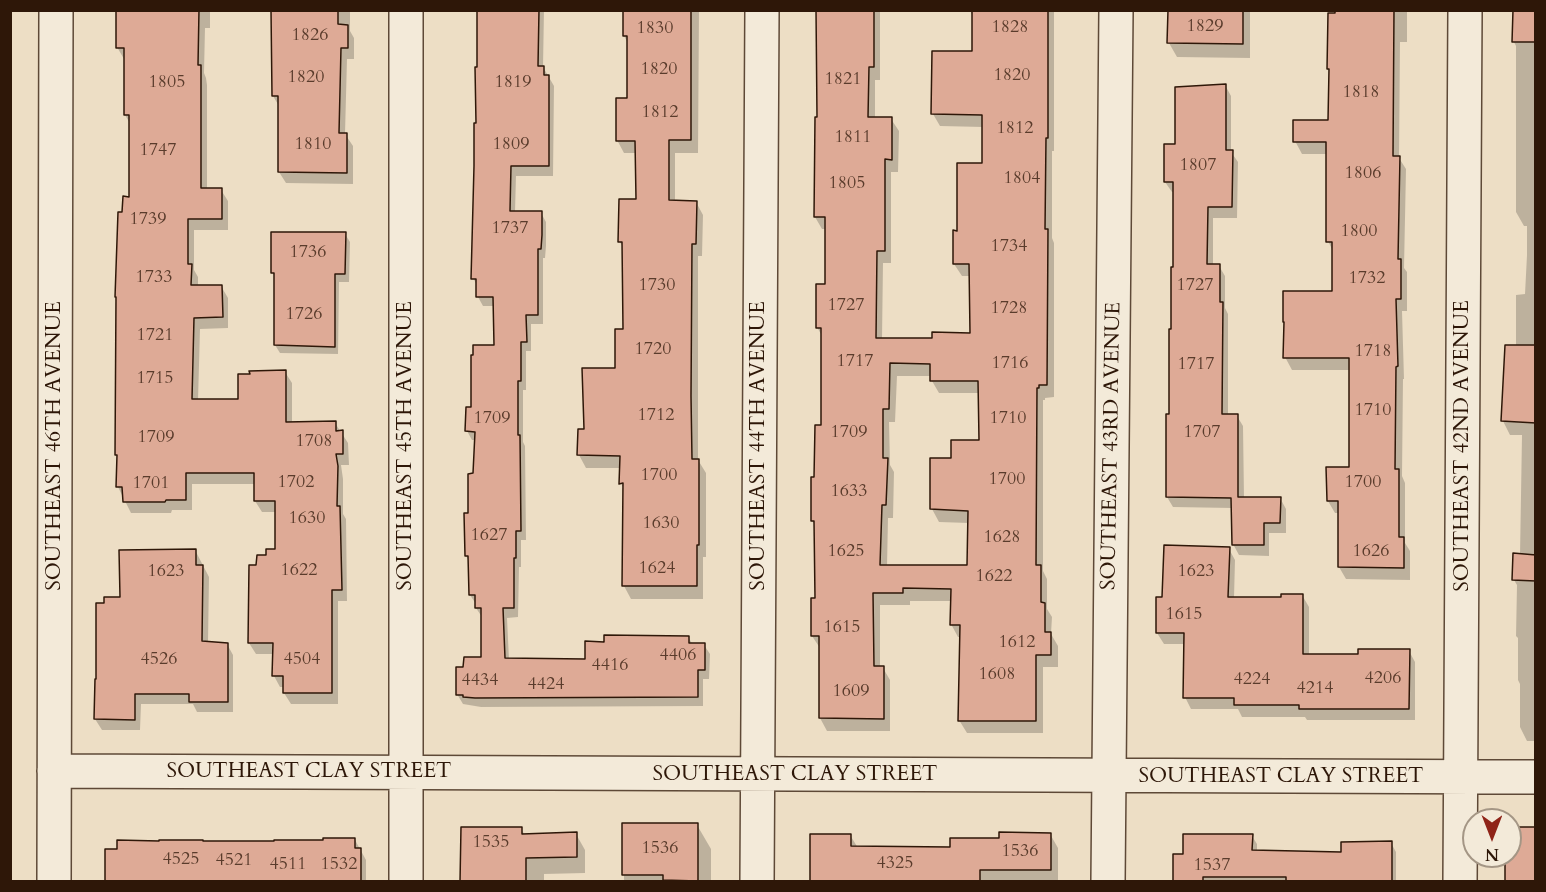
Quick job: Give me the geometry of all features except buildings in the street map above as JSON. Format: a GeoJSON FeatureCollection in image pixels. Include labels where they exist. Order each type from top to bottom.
{"type":"FeatureCollection","features":[{"type":"Feature","properties":{"kind":"street","name":"SOUTHEAST 46TH AVENUE"},"geometry":{"type":"LineString","coordinates":[[54,882],[56,10]]}},
{"type":"Feature","properties":{"kind":"street","name":"SOUTHEAST 45TH AVENUE"},"geometry":{"type":"LineString","coordinates":[[406,10],[406,882]]}},
{"type":"Feature","properties":{"kind":"street","name":"SOUTHEAST 44TH AVENUE"},"geometry":{"type":"LineString","coordinates":[[757,882],[762,10]]}},
{"type":"Feature","properties":{"kind":"street","name":"SOUTHEAST 43RD AVENUE"},"geometry":{"type":"LineString","coordinates":[[1108,882],[1116,10]]}},
{"type":"Feature","properties":{"kind":"street","name":"SOUTHEAST 42ND AVENUE"},"geometry":{"type":"LineString","coordinates":[[1460,882],[1465,10]]}},
{"type":"Feature","properties":{"kind":"street","name":"SOUTHEAST CLAY STREET"},"geometry":{"type":"LineString","coordinates":[[54,771],[1536,777]]}}]}
